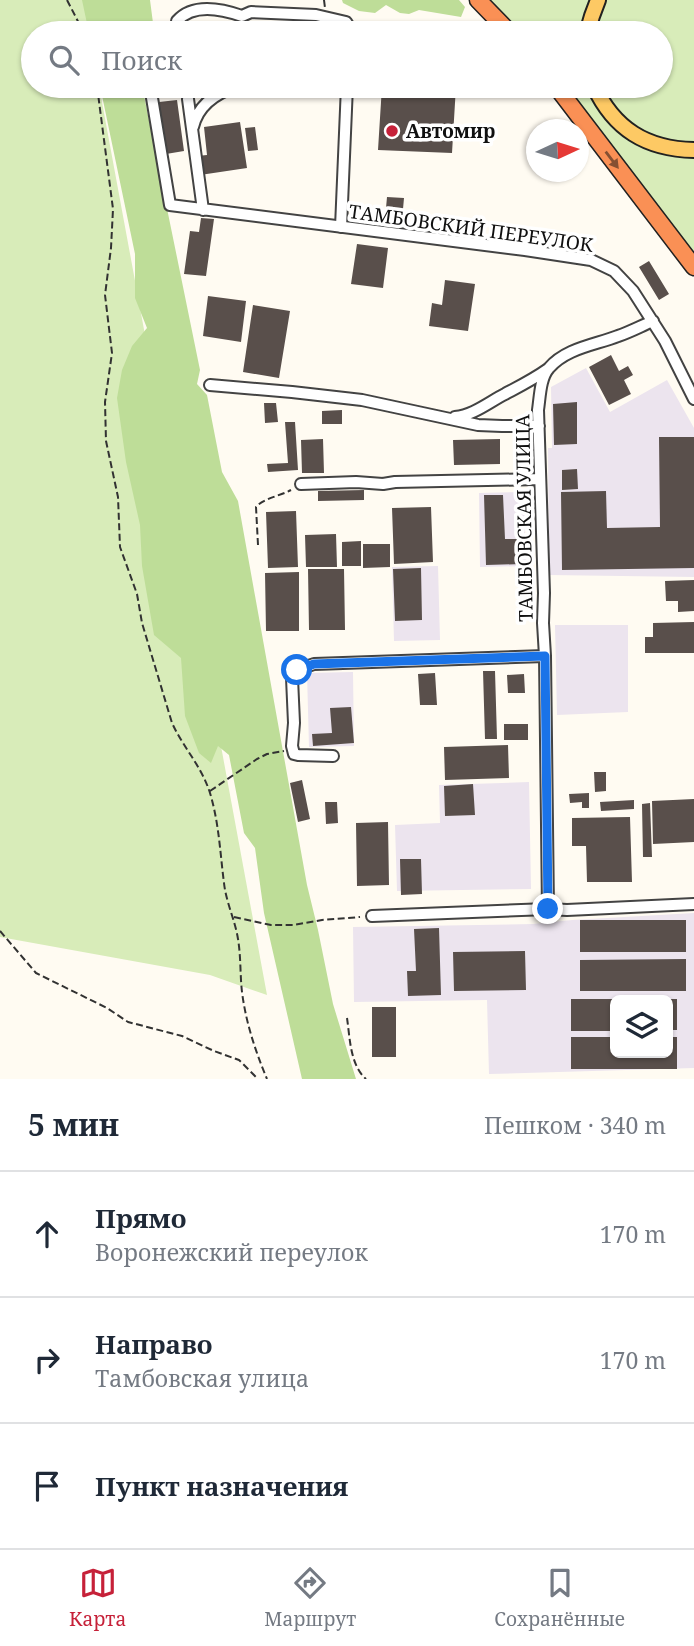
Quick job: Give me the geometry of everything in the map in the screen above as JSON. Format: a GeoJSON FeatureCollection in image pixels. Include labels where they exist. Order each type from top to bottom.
{"type":"FeatureCollection","features":[{"type":"Feature","properties":{"kind":"highway"},"geometry":{"type":"LineString","coordinates":[[478,0],[498,21]]}},
{"type":"Feature","properties":{"kind":"highway"},"geometry":{"type":"LineString","coordinates":[[565,98],[694,267]]}},
{"type":"Feature","properties":{"kind":"main road"},"geometry":{"type":"LineString","coordinates":[[591,21],[598,0]]}},
{"type":"Feature","properties":{"kind":"main road"},"geometry":{"type":"LineString","coordinates":[[601,98],[609,112],[633,134],[652,143],[694,150]]}},
{"type":"Feature","properties":{"kind":"street"},"geometry":{"type":"LineString","coordinates":[[177,21],[192,11],[206,9],[242,16],[251,12],[316,15],[342,21]]}},
{"type":"Feature","properties":{"kind":"street","name":"ТАМБОВСКИЙ ПЕРЕУЛОК"},"geometry":{"type":"LineString","coordinates":[[152,98],[170,205],[591,260],[614,271],[628,285],[653,321],[694,399]]}},
{"type":"Feature","properties":{"kind":"street"},"geometry":{"type":"LineString","coordinates":[[192,131],[196,118],[212,98]]}},
{"type":"Feature","properties":{"kind":"street"},"geometry":{"type":"LineString","coordinates":[[341,227],[346,98]]}},
{"type":"Feature","properties":{"kind":"street"},"geometry":{"type":"LineString","coordinates":[[188,99],[203,210]]}},
{"type":"Feature","properties":{"kind":"street"},"geometry":{"type":"LineString","coordinates":[[448,417],[472,413],[529,382],[574,350],[653,321]]}},
{"type":"Feature","properties":{"kind":"street","name":"ТАМБОВСКАЯ УЛИЦА"},"geometry":{"type":"LineString","coordinates":[[548,369],[538,410],[548,909]]}},
{"type":"Feature","properties":{"kind":"street"},"geometry":{"type":"LineString","coordinates":[[210,385],[337,396],[478,425],[539,426]]}},
{"type":"Feature","properties":{"kind":"street"},"geometry":{"type":"LineString","coordinates":[[301,484],[539,479]]}},
{"type":"Feature","properties":{"kind":"street"},"geometry":{"type":"LineString","coordinates":[[333,756],[294,754],[292,678],[297,670],[314,664],[545,656]]}},
{"type":"Feature","properties":{"kind":"street"},"geometry":{"type":"LineString","coordinates":[[372,916],[694,904]]}},
{"type":"Feature","properties":{"kind":"path"},"geometry":{"type":"LineString","coordinates":[[67,0],[78,21]]}},
{"type":"Feature","properties":{"kind":"path"},"geometry":{"type":"LineString","coordinates":[[99,98],[113,209],[105,295],[112,353],[105,402],[106,441],[118,497],[120,547],[137,594],[142,624],[172,723],[179,739],[196,761],[218,822],[225,889],[239,942],[249,1031],[267,1079]]}},
{"type":"Feature","properties":{"kind":"path"},"geometry":{"type":"LineString","coordinates":[[258,545],[256,506],[301,484]]}},
{"type":"Feature","properties":{"kind":"path"},"geometry":{"type":"LineString","coordinates":[[209,792],[257,759],[285,751],[292,746]]}},
{"type":"Feature","properties":{"kind":"path"},"geometry":{"type":"LineString","coordinates":[[234,917],[271,925],[293,925],[372,916]]}},
{"type":"Feature","properties":{"kind":"path"},"geometry":{"type":"LineString","coordinates":[[0,931],[36,973],[107,1008],[128,1022],[182,1036],[239,1060],[258,1079]]}},
{"type":"Feature","properties":{"kind":"path"},"geometry":{"type":"LineString","coordinates":[[347,1018],[355,1063],[366,1079]]}},
{"type":"Feature","properties":{"kind":"shaded area"},"geometry":{"type":"Polygon","coordinates":[[[586,368],[610,412],[667,380],[694,428],[694,577],[549,575],[548,448],[552,448],[551,387],[586,368]]]}},
{"type":"Feature","properties":{"kind":"shaded area"},"geometry":{"type":"Polygon","coordinates":[[[524,492],[526,566],[480,567],[479,493],[524,492]]]}},
{"type":"Feature","properties":{"kind":"shaded area"},"geometry":{"type":"Polygon","coordinates":[[[438,566],[440,640],[394,641],[392,567],[438,566]]]}},
{"type":"Feature","properties":{"kind":"shaded area"},"geometry":{"type":"Polygon","coordinates":[[[555,625],[628,625],[628,712],[557,715],[555,625]]]}},
{"type":"Feature","properties":{"kind":"shaded area"},"geometry":{"type":"Polygon","coordinates":[[[353,672],[354,746],[309,747],[307,673],[353,672]]]}},
{"type":"Feature","properties":{"kind":"shaded area"},"geometry":{"type":"Polygon","coordinates":[[[529,782],[531,889],[397,891],[395,825],[440,823],[439,785],[529,782]]]}},
{"type":"Feature","properties":{"kind":"shaded area"},"geometry":{"type":"Polygon","coordinates":[[[694,913],[694,1068],[489,1074],[487,1000],[354,1002],[353,927],[533,924],[694,913]]]}},
{"type":"Feature","properties":{"kind":"green space"},"geometry":{"type":"Polygon","coordinates":[[[0,0],[83,0],[87,21],[21,21],[21,98],[101,98],[267,995],[210,975],[0,937],[0,0]]]}},
{"type":"Feature","properties":{"kind":"green space"},"geometry":{"type":"Polygon","coordinates":[[[82,0],[150,0],[153,21],[86,21],[82,0]]]}},
{"type":"Feature","properties":{"kind":"green space"},"geometry":{"type":"Polygon","coordinates":[[[342,0],[459,0],[465,7],[461,17],[419,10],[409,14],[400,13],[386,5],[375,13],[359,11],[342,0]]]}},
{"type":"Feature","properties":{"kind":"green space"},"geometry":{"type":"Polygon","coordinates":[[[487,0],[694,0],[694,256],[570,98],[673,98],[673,21],[507,21],[487,0]]]}},
{"type":"Feature","properties":{"kind":"green space"},"geometry":{"type":"Polygon","coordinates":[[[102,98],[144,98],[200,370],[197,384],[207,395],[222,472],[238,501],[307,885],[333,1004],[356,1079],[302,1079],[264,913],[255,848],[244,833],[229,755],[218,746],[211,763],[199,753],[185,716],[181,658],[154,635],[142,566],[140,525],[126,462],[117,398],[122,370],[132,346],[147,328],[135,298],[135,254],[102,98]]]}},
{"type":"Feature","properties":{"kind":"building"},"geometry":{"type":"Polygon","coordinates":[[[381,98],[455,98],[452,153],[378,150],[381,98]]]}},
{"type":"Feature","properties":{"kind":"building"},"geometry":{"type":"Polygon","coordinates":[[[177,100],[184,151],[166,154],[159,102],[177,100]]]}},
{"type":"Feature","properties":{"kind":"building"},"geometry":{"type":"Polygon","coordinates":[[[240,122],[247,168],[200,175],[197,156],[207,155],[204,127],[240,122]]]}},
{"type":"Feature","properties":{"kind":"building"},"geometry":{"type":"Polygon","coordinates":[[[255,127],[258,150],[248,151],[245,128],[255,127]]]}},
{"type":"Feature","properties":{"kind":"building"},"geometry":{"type":"Polygon","coordinates":[[[387,197],[404,198],[403,209],[386,208],[387,197]]]}},
{"type":"Feature","properties":{"kind":"building"},"geometry":{"type":"Polygon","coordinates":[[[201,218],[214,219],[206,276],[184,274],[190,231],[199,232],[201,218]]]}},
{"type":"Feature","properties":{"kind":"building"},"geometry":{"type":"Polygon","coordinates":[[[357,244],[388,248],[383,288],[351,284],[357,244]]]}},
{"type":"Feature","properties":{"kind":"building"},"geometry":{"type":"Polygon","coordinates":[[[649,261],[669,294],[659,300],[639,267],[649,261]]]}},
{"type":"Feature","properties":{"kind":"building"},"geometry":{"type":"Polygon","coordinates":[[[445,280],[475,284],[468,331],[429,326],[432,303],[442,305],[445,280]]]}},
{"type":"Feature","properties":{"kind":"building"},"geometry":{"type":"Polygon","coordinates":[[[208,296],[246,301],[241,342],[203,336],[208,296]]]}},
{"type":"Feature","properties":{"kind":"building"},"geometry":{"type":"Polygon","coordinates":[[[253,305],[290,311],[279,378],[243,372],[253,305]]]}},
{"type":"Feature","properties":{"kind":"building"},"geometry":{"type":"Polygon","coordinates":[[[611,355],[619,371],[628,366],[633,375],[624,380],[631,394],[609,405],[589,367],[611,355]]]}},
{"type":"Feature","properties":{"kind":"building"},"geometry":{"type":"Polygon","coordinates":[[[577,402],[577,444],[554,445],[553,404],[577,402]]]}},
{"type":"Feature","properties":{"kind":"building"},"geometry":{"type":"Polygon","coordinates":[[[264,403],[276,403],[278,422],[265,423],[264,403]]]}},
{"type":"Feature","properties":{"kind":"building"},"geometry":{"type":"Polygon","coordinates":[[[342,410],[342,424],[322,424],[322,411],[342,410]]]}},
{"type":"Feature","properties":{"kind":"building"},"geometry":{"type":"Polygon","coordinates":[[[285,422],[295,422],[298,470],[268,472],[267,464],[288,463],[285,422]]]}},
{"type":"Feature","properties":{"kind":"building"},"geometry":{"type":"Polygon","coordinates":[[[659,437],[694,437],[694,568],[562,570],[561,492],[606,491],[607,528],[660,527],[659,437]]]}},
{"type":"Feature","properties":{"kind":"building"},"geometry":{"type":"Polygon","coordinates":[[[323,439],[324,473],[302,473],[301,440],[323,439]]]}},
{"type":"Feature","properties":{"kind":"building"},"geometry":{"type":"Polygon","coordinates":[[[500,439],[500,464],[454,465],[453,440],[500,439]]]}},
{"type":"Feature","properties":{"kind":"building"},"geometry":{"type":"Polygon","coordinates":[[[577,469],[578,489],[562,490],[562,470],[577,469]]]}},
{"type":"Feature","properties":{"kind":"building"},"geometry":{"type":"Polygon","coordinates":[[[364,490],[364,500],[318,501],[318,491],[364,490]]]}},
{"type":"Feature","properties":{"kind":"building"},"geometry":{"type":"Polygon","coordinates":[[[484,495],[503,495],[505,539],[521,539],[522,564],[486,565],[484,495]]]}},
{"type":"Feature","properties":{"kind":"building"},"geometry":{"type":"Polygon","coordinates":[[[431,507],[433,562],[394,564],[392,508],[431,507]]]}},
{"type":"Feature","properties":{"kind":"building"},"geometry":{"type":"Polygon","coordinates":[[[296,511],[298,567],[268,568],[266,512],[296,511]]]}},
{"type":"Feature","properties":{"kind":"building"},"geometry":{"type":"Polygon","coordinates":[[[336,534],[337,567],[306,567],[305,535],[336,534]]]}},
{"type":"Feature","properties":{"kind":"building"},"geometry":{"type":"Polygon","coordinates":[[[361,541],[361,566],[342,566],[342,542],[361,541]]]}},
{"type":"Feature","properties":{"kind":"building"},"geometry":{"type":"Polygon","coordinates":[[[363,544],[390,544],[390,567],[363,568],[363,544]]]}},
{"type":"Feature","properties":{"kind":"building"},"geometry":{"type":"Polygon","coordinates":[[[421,568],[422,620],[395,621],[393,569],[421,568]]]}},
{"type":"Feature","properties":{"kind":"building"},"geometry":{"type":"Polygon","coordinates":[[[308,569],[344,569],[345,630],[309,630],[308,569]]]}},
{"type":"Feature","properties":{"kind":"building"},"geometry":{"type":"Polygon","coordinates":[[[299,572],[299,631],[266,631],[265,573],[299,572]]]}},
{"type":"Feature","properties":{"kind":"building"},"geometry":{"type":"Polygon","coordinates":[[[694,580],[694,611],[678,612],[678,601],[666,601],[665,581],[694,580]]]}},
{"type":"Feature","properties":{"kind":"building"},"geometry":{"type":"Polygon","coordinates":[[[694,622],[694,653],[645,653],[645,637],[653,637],[653,623],[694,622]]]}},
{"type":"Feature","properties":{"kind":"building"},"geometry":{"type":"Polygon","coordinates":[[[483,671],[495,671],[497,739],[485,739],[483,671]]]}},
{"type":"Feature","properties":{"kind":"building"},"geometry":{"type":"Polygon","coordinates":[[[435,673],[437,705],[420,705],[418,674],[435,673]]]}},
{"type":"Feature","properties":{"kind":"building"},"geometry":{"type":"Polygon","coordinates":[[[524,674],[525,693],[508,693],[507,675],[524,674]]]}},
{"type":"Feature","properties":{"kind":"building"},"geometry":{"type":"Polygon","coordinates":[[[351,707],[354,743],[313,746],[312,734],[332,733],[330,708],[351,707]]]}},
{"type":"Feature","properties":{"kind":"building"},"geometry":{"type":"Polygon","coordinates":[[[504,724],[528,724],[528,740],[504,740],[504,724]]]}},
{"type":"Feature","properties":{"kind":"building"},"geometry":{"type":"Polygon","coordinates":[[[508,745],[509,778],[445,780],[444,747],[508,745]]]}},
{"type":"Feature","properties":{"kind":"building"},"geometry":{"type":"Polygon","coordinates":[[[594,772],[606,772],[606,791],[595,792],[594,772]]]}},
{"type":"Feature","properties":{"kind":"building"},"geometry":{"type":"Polygon","coordinates":[[[302,780],[310,819],[298,822],[290,783],[302,780]]]}},
{"type":"Feature","properties":{"kind":"building"},"geometry":{"type":"Polygon","coordinates":[[[473,784],[475,815],[445,816],[444,786],[473,784]]]}},
{"type":"Feature","properties":{"kind":"building"},"geometry":{"type":"Polygon","coordinates":[[[589,793],[589,808],[582,808],[582,802],[570,803],[569,794],[589,793]]]}},
{"type":"Feature","properties":{"kind":"building"},"geometry":{"type":"Polygon","coordinates":[[[694,799],[694,842],[653,844],[652,801],[694,799]]]}},
{"type":"Feature","properties":{"kind":"building"},"geometry":{"type":"Polygon","coordinates":[[[634,800],[634,809],[601,811],[600,802],[634,800]]]}},
{"type":"Feature","properties":{"kind":"building"},"geometry":{"type":"Polygon","coordinates":[[[325,802],[337,802],[338,823],[326,824],[325,802]]]}},
{"type":"Feature","properties":{"kind":"building"},"geometry":{"type":"Polygon","coordinates":[[[650,803],[652,857],[643,857],[642,804],[650,803]]]}},
{"type":"Feature","properties":{"kind":"building"},"geometry":{"type":"Polygon","coordinates":[[[630,817],[632,882],[587,882],[586,846],[572,846],[572,818],[630,817]]]}},
{"type":"Feature","properties":{"kind":"building"},"geometry":{"type":"Polygon","coordinates":[[[388,822],[389,885],[357,886],[356,823],[388,822]]]}},
{"type":"Feature","properties":{"kind":"building"},"geometry":{"type":"Polygon","coordinates":[[[400,859],[421,859],[422,894],[401,895],[400,859]]]}},
{"type":"Feature","properties":{"kind":"building"},"geometry":{"type":"Polygon","coordinates":[[[580,920],[686,920],[686,952],[580,952],[580,920]]]}},
{"type":"Feature","properties":{"kind":"building"},"geometry":{"type":"Polygon","coordinates":[[[439,928],[441,995],[408,996],[407,971],[416,971],[414,929],[439,928]]]}},
{"type":"Feature","properties":{"kind":"building"},"geometry":{"type":"Polygon","coordinates":[[[525,951],[526,990],[454,991],[453,952],[525,951]]]}},
{"type":"Feature","properties":{"kind":"building"},"geometry":{"type":"Polygon","coordinates":[[[686,959],[686,991],[580,991],[580,960],[686,959]]]}},
{"type":"Feature","properties":{"kind":"building"},"geometry":{"type":"Polygon","coordinates":[[[571,999],[610,999],[610,1031],[571,1031],[571,999]]]}},
{"type":"Feature","properties":{"kind":"building"},"geometry":{"type":"Polygon","coordinates":[[[673,999],[677,999],[677,1030],[673,1030],[673,999]]]}},
{"type":"Feature","properties":{"kind":"building"},"geometry":{"type":"Polygon","coordinates":[[[372,1007],[396,1007],[396,1057],[372,1057],[372,1007]]]}},
{"type":"Feature","properties":{"kind":"building"},"geometry":{"type":"Polygon","coordinates":[[[571,1037],[610,1037],[610,1058],[673,1058],[673,1037],[677,1037],[677,1069],[571,1069],[571,1037]]]}},
{"type":"Feature","properties":{"kind":"place","name":"Автомир"},"geometry":{"type":"Point","coordinates":[392,131]}},
{"type":"Feature","properties":{"kind":"route"},"geometry":{"type":"LineString","coordinates":[[297,670],[314,664],[545,656],[548,909]]}}]}
